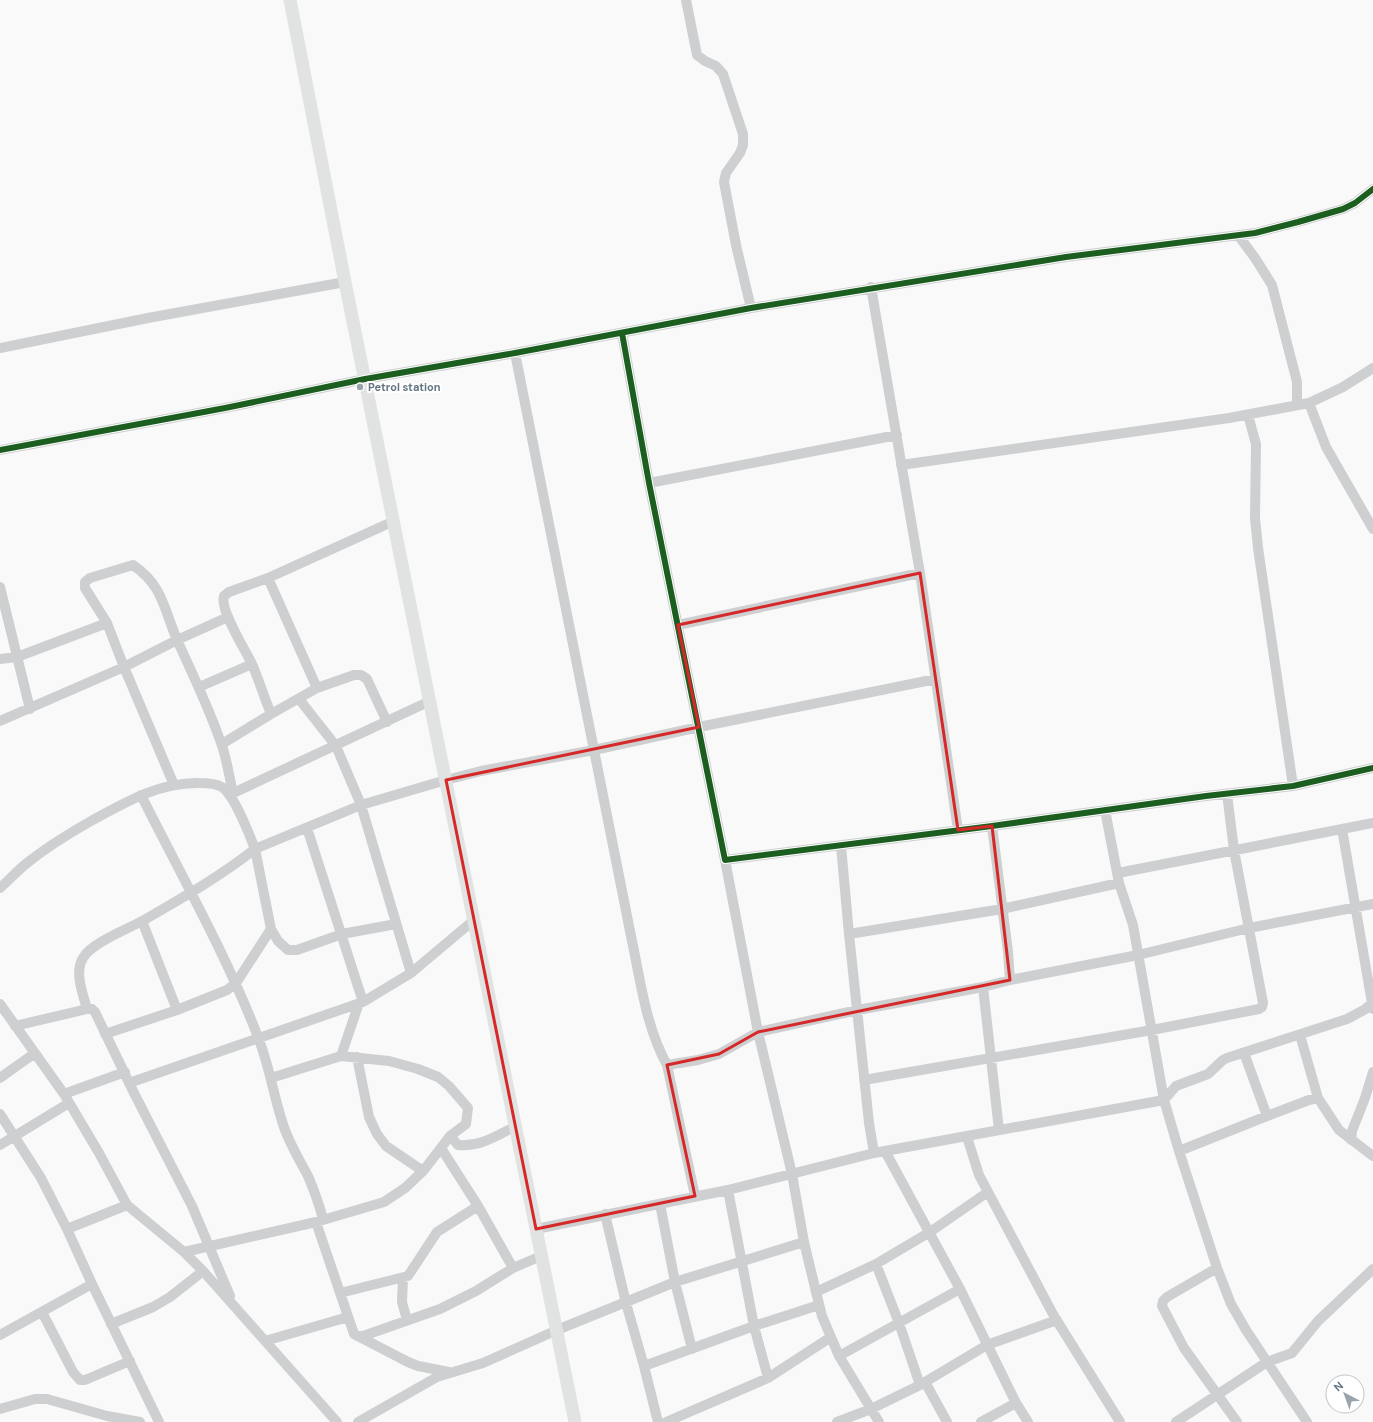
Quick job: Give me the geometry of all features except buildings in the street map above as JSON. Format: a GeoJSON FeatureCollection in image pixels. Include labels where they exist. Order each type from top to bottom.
{"type":"FeatureCollection","features":[{"type":"Feature","properties":{"kind":"main road"},"geometry":{"type":"LineString","coordinates":[[290,0],[575,1422]]}},
{"type":"Feature","properties":{"kind":"street"},"geometry":{"type":"LineString","coordinates":[[686,0],[694,45],[698,55],[705,61],[716,66],[723,74],[743,134],[744,145],[726,173],[724,182],[736,245],[751,308]]}},
{"type":"Feature","properties":{"kind":"street"},"geometry":{"type":"LineString","coordinates":[[0,450],[225,408],[365,378],[515,353],[751,308],[871,287],[1066,257],[1255,233],[1343,209],[1355,203],[1373,189]]}},
{"type":"Feature","properties":{"kind":"street"},"geometry":{"type":"LineString","coordinates":[[1238,235],[1272,285],[1296,382],[1297,406]]}},
{"type":"Feature","properties":{"kind":"street"},"geometry":{"type":"LineString","coordinates":[[0,348],[148,318],[346,282]]}},
{"type":"Feature","properties":{"kind":"street"},"geometry":{"type":"LineString","coordinates":[[871,287],[920,573],[958,830]]}},
{"type":"Feature","properties":{"kind":"street"},"geometry":{"type":"LineString","coordinates":[[622,333],[649,483],[699,727],[758,1032],[792,1174],[804,1242],[819,1305],[831,1337],[839,1356],[879,1422]]}},
{"type":"Feature","properties":{"kind":"street"},"geometry":{"type":"LineString","coordinates":[[515,353],[632,941],[650,1025],[658,1048],[667,1065],[695,1196]]}},
{"type":"Feature","properties":{"kind":"street"},"geometry":{"type":"LineString","coordinates":[[901,465],[1248,415],[1297,406],[1309,403],[1343,387],[1373,368]]}},
{"type":"Feature","properties":{"kind":"street"},"geometry":{"type":"LineString","coordinates":[[1309,403],[1326,448],[1373,529]]}},
{"type":"Feature","properties":{"kind":"street"},"geometry":{"type":"LineString","coordinates":[[1248,415],[1256,444],[1255,518],[1258,548],[1294,786]]}},
{"type":"Feature","properties":{"kind":"street"},"geometry":{"type":"LineString","coordinates":[[649,483],[897,434]]}},
{"type":"Feature","properties":{"kind":"street"},"geometry":{"type":"LineString","coordinates":[[271,714],[252,664],[228,617],[223,603],[226,594],[268,578],[394,521]]}},
{"type":"Feature","properties":{"kind":"street"},"geometry":{"type":"LineString","coordinates":[[174,785],[107,623],[85,588],[85,582],[90,578],[133,565],[142,571],[156,587],[167,609],[177,640],[199,687],[222,744],[232,794],[255,849],[270,929],[278,942],[288,950],[297,950],[342,934],[396,924]]}},
{"type":"Feature","properties":{"kind":"street"},"geometry":{"type":"LineString","coordinates":[[678,625],[920,573]]}},
{"type":"Feature","properties":{"kind":"street"},"geometry":{"type":"LineString","coordinates":[[268,578],[317,688]]}},
{"type":"Feature","properties":{"kind":"street"},"geometry":{"type":"LineString","coordinates":[[0,587],[30,709]]}},
{"type":"Feature","properties":{"kind":"street"},"geometry":{"type":"LineString","coordinates":[[0,721],[124,667],[177,640],[228,617]]}},
{"type":"Feature","properties":{"kind":"street"},"geometry":{"type":"LineString","coordinates":[[0,659],[17,657],[107,623]]}},
{"type":"Feature","properties":{"kind":"street"},"geometry":{"type":"LineString","coordinates":[[199,687],[252,664]]}},
{"type":"Feature","properties":{"kind":"street"},"geometry":{"type":"LineString","coordinates":[[222,744],[317,688],[354,675],[361,675],[367,679],[387,722]]}},
{"type":"Feature","properties":{"kind":"street"},"geometry":{"type":"LineString","coordinates":[[87,1009],[80,978],[82,959],[89,949],[142,921],[238,862],[255,849],[361,805],[481,771],[594,750],[936,679]]}},
{"type":"Feature","properties":{"kind":"street"},"geometry":{"type":"LineString","coordinates":[[299,698],[336,746],[361,805],[411,973]]}},
{"type":"Feature","properties":{"kind":"street"},"geometry":{"type":"LineString","coordinates":[[232,794],[430,701]]}},
{"type":"Feature","properties":{"kind":"street"},"geometry":{"type":"LineString","coordinates":[[725,860],[1294,786],[1373,768]]}},
{"type":"Feature","properties":{"kind":"street"},"geometry":{"type":"LineString","coordinates":[[0,888],[26,864],[58,840],[141,795],[174,785],[190,783],[214,784],[222,787],[232,794]]}},
{"type":"Feature","properties":{"kind":"street"},"geometry":{"type":"LineString","coordinates":[[864,1080],[1152,1030],[1259,1009],[1262,1007],[1263,1002],[1234,850],[1228,794]]}},
{"type":"Feature","properties":{"kind":"street"},"geometry":{"type":"LineString","coordinates":[[141,795],[236,983],[259,1039],[286,1132],[309,1178],[316,1196],[319,1220],[340,1293],[354,1334],[408,1362],[418,1366],[449,1372]]}},
{"type":"Feature","properties":{"kind":"street"},"geometry":{"type":"LineString","coordinates":[[1105,810],[1118,878],[1133,925],[1164,1100],[1179,1151],[1231,1304],[1246,1330],[1307,1422]]}},
{"type":"Feature","properties":{"kind":"street"},"geometry":{"type":"LineString","coordinates":[[849,934],[1002,909],[1118,878],[1234,850],[1373,823]]}},
{"type":"Feature","properties":{"kind":"street"},"geometry":{"type":"LineString","coordinates":[[992,826],[1010,980]]}},
{"type":"Feature","properties":{"kind":"street"},"geometry":{"type":"LineString","coordinates":[[307,828],[342,934],[361,1002],[341,1056]]}},
{"type":"Feature","properties":{"kind":"street"},"geometry":{"type":"LineString","coordinates":[[536,1229],[728,1190],[885,1151],[1164,1100],[1176,1086],[1208,1074],[1223,1060],[1347,1019],[1373,1007],[1342,829]]}},
{"type":"Feature","properties":{"kind":"street"},"geometry":{"type":"LineString","coordinates":[[841,846],[864,1080],[874,1154]]}},
{"type":"Feature","properties":{"kind":"street"},"geometry":{"type":"LineString","coordinates":[[667,1065],[698,1060],[719,1054],[758,1032],[858,1010],[983,988],[1010,980],[1138,955],[1249,928],[1373,904]]}},
{"type":"Feature","properties":{"kind":"street"},"geometry":{"type":"LineString","coordinates":[[129,1083],[259,1039],[361,1002],[411,973],[474,920]]}},
{"type":"Feature","properties":{"kind":"street"},"geometry":{"type":"LineString","coordinates":[[142,921],[177,1010]]}},
{"type":"Feature","properties":{"kind":"street"},"geometry":{"type":"LineString","coordinates":[[105,1034],[177,1010],[227,990],[236,983],[270,929]]}},
{"type":"Feature","properties":{"kind":"street"},"geometry":{"type":"LineString","coordinates":[[983,988],[999,1130]]}},
{"type":"Feature","properties":{"kind":"street"},"geometry":{"type":"LineString","coordinates":[[0,1004],[67,1099],[99,1153],[127,1205],[184,1252],[203,1271],[336,1422]]}},
{"type":"Feature","properties":{"kind":"street"},"geometry":{"type":"LineString","coordinates":[[15,1026],[87,1009],[92,1009],[95,1012],[129,1083],[192,1206],[234,1305]]}},
{"type":"Feature","properties":{"kind":"street"},"geometry":{"type":"LineString","coordinates":[[1300,1034],[1318,1098],[1339,1130],[1373,1156]]}},
{"type":"Feature","properties":{"kind":"street"},"geometry":{"type":"LineString","coordinates":[[0,1078],[35,1053]]}},
{"type":"Feature","properties":{"kind":"street"},"geometry":{"type":"LineString","coordinates":[[1244,1053],[1267,1116]]}},
{"type":"Feature","properties":{"kind":"street"},"geometry":{"type":"LineString","coordinates":[[184,1252],[319,1220],[389,1200],[405,1188],[424,1170],[450,1136],[466,1124],[469,1112],[465,1103],[438,1077],[418,1069],[390,1061],[341,1056],[271,1078]]}},
{"type":"Feature","properties":{"kind":"street"},"geometry":{"type":"LineString","coordinates":[[357,1058],[369,1117],[377,1134],[386,1146],[424,1170]]}},
{"type":"Feature","properties":{"kind":"street"},"geometry":{"type":"LineString","coordinates":[[0,1145],[67,1099],[125,1072]]}},
{"type":"Feature","properties":{"kind":"street"},"geometry":{"type":"LineString","coordinates":[[1351,1140],[1352,1131],[1373,1072]]}},
{"type":"Feature","properties":{"kind":"street"},"geometry":{"type":"LineString","coordinates":[[1179,1151],[1267,1116],[1318,1098]]}},
{"type":"Feature","properties":{"kind":"street"},"geometry":{"type":"LineString","coordinates":[[0,1114],[41,1178],[67,1229],[159,1422]]}},
{"type":"Feature","properties":{"kind":"street"},"geometry":{"type":"LineString","coordinates":[[450,1136],[458,1145],[480,1144],[516,1126]]}},
{"type":"Feature","properties":{"kind":"street"},"geometry":{"type":"LineString","coordinates":[[967,1137],[979,1175],[988,1192],[1057,1320],[1120,1422]]}},
{"type":"Feature","properties":{"kind":"street"},"geometry":{"type":"LineString","coordinates":[[441,1148],[478,1206],[513,1268]]}},
{"type":"Feature","properties":{"kind":"street"},"geometry":{"type":"LineString","coordinates":[[885,1151],[960,1288],[1016,1403],[1028,1422]]}},
{"type":"Feature","properties":{"kind":"street"},"geometry":{"type":"LineString","coordinates":[[728,1190],[754,1326],[768,1378]]}},
{"type":"Feature","properties":{"kind":"street"},"geometry":{"type":"LineString","coordinates":[[816,1292],[876,1264],[930,1232],[988,1192]]}},
{"type":"Feature","properties":{"kind":"street"},"geometry":{"type":"LineString","coordinates":[[660,1204],[692,1349]]}},
{"type":"Feature","properties":{"kind":"street"},"geometry":{"type":"LineString","coordinates":[[67,1229],[127,1205]]}},
{"type":"Feature","properties":{"kind":"street"},"geometry":{"type":"LineString","coordinates":[[340,1293],[408,1276],[437,1232],[478,1206]]}},
{"type":"Feature","properties":{"kind":"street"},"geometry":{"type":"LineString","coordinates":[[604,1214],[658,1422]]}},
{"type":"Feature","properties":{"kind":"street"},"geometry":{"type":"LineString","coordinates":[[358,1422],[449,1372],[483,1363],[556,1330],[676,1282],[804,1242]]}},
{"type":"Feature","properties":{"kind":"street"},"geometry":{"type":"LineString","coordinates":[[357,1336],[363,1336],[440,1309],[457,1301],[513,1268],[541,1256]]}},
{"type":"Feature","properties":{"kind":"street"},"geometry":{"type":"LineString","coordinates":[[876,1264],[922,1383],[947,1422]]}},
{"type":"Feature","properties":{"kind":"street"},"geometry":{"type":"LineString","coordinates":[[1218,1268],[1167,1297],[1163,1301],[1162,1306],[1184,1348],[1236,1422]]}},
{"type":"Feature","properties":{"kind":"street"},"geometry":{"type":"LineString","coordinates":[[1176,1422],[1218,1396],[1267,1362],[1292,1353],[1318,1321],[1373,1269]]}},
{"type":"Feature","properties":{"kind":"street"},"geometry":{"type":"LineString","coordinates":[[111,1324],[153,1307],[170,1297],[203,1271]]}},
{"type":"Feature","properties":{"kind":"street"},"geometry":{"type":"LineString","coordinates":[[403,1278],[402,1302],[407,1320]]}},
{"type":"Feature","properties":{"kind":"street"},"geometry":{"type":"LineString","coordinates":[[0,1335],[92,1284]]}},
{"type":"Feature","properties":{"kind":"street"},"geometry":{"type":"LineString","coordinates":[[839,1356],[960,1288]]}},
{"type":"Feature","properties":{"kind":"street"},"geometry":{"type":"LineString","coordinates":[[644,1366],[754,1326],[819,1305]]}},
{"type":"Feature","properties":{"kind":"street"},"geometry":{"type":"LineString","coordinates":[[42,1312],[73,1372],[80,1380],[85,1380],[130,1361]]}},
{"type":"Feature","properties":{"kind":"street"},"geometry":{"type":"LineString","coordinates":[[265,1341],[348,1317]]}},
{"type":"Feature","properties":{"kind":"street"},"geometry":{"type":"LineString","coordinates":[[837,1422],[871,1409],[922,1383],[987,1345],[1057,1320]]}},
{"type":"Feature","properties":{"kind":"street"},"geometry":{"type":"LineString","coordinates":[[666,1422],[768,1378],[831,1337]]}},
{"type":"Feature","properties":{"kind":"street"},"geometry":{"type":"LineString","coordinates":[[0,1410],[35,1399],[47,1399],[107,1416],[140,1422]]}},
{"type":"Feature","properties":{"kind":"street"},"geometry":{"type":"LineString","coordinates":[[981,1422],[1016,1403]]}},
{"type":"Feature","properties":{"kind":"highlighted area"},"geometry":{"type":"Polygon","coordinates":[[[920,573],[958,830],[992,826],[1010,980],[758,1032],[719,1054],[667,1065],[695,1196],[536,1229],[446,780],[699,727],[678,625],[920,573]]]}},
{"type":"Feature","properties":{"kind":"cycle path"},"geometry":{"type":"LineString","coordinates":[[0,450],[225,408],[365,379],[515,353],[751,308],[1066,257],[1255,233],[1343,209],[1355,203],[1373,189]]}},
{"type":"Feature","properties":{"kind":"cycle path"},"geometry":{"type":"LineString","coordinates":[[622,333],[649,483],[725,860],[992,826],[1206,796],[1293,786],[1373,768]]}},
{"type":"Feature","properties":{"kind":"place","name":"Petrol station"},"geometry":{"type":"Point","coordinates":[360,387]}}]}
